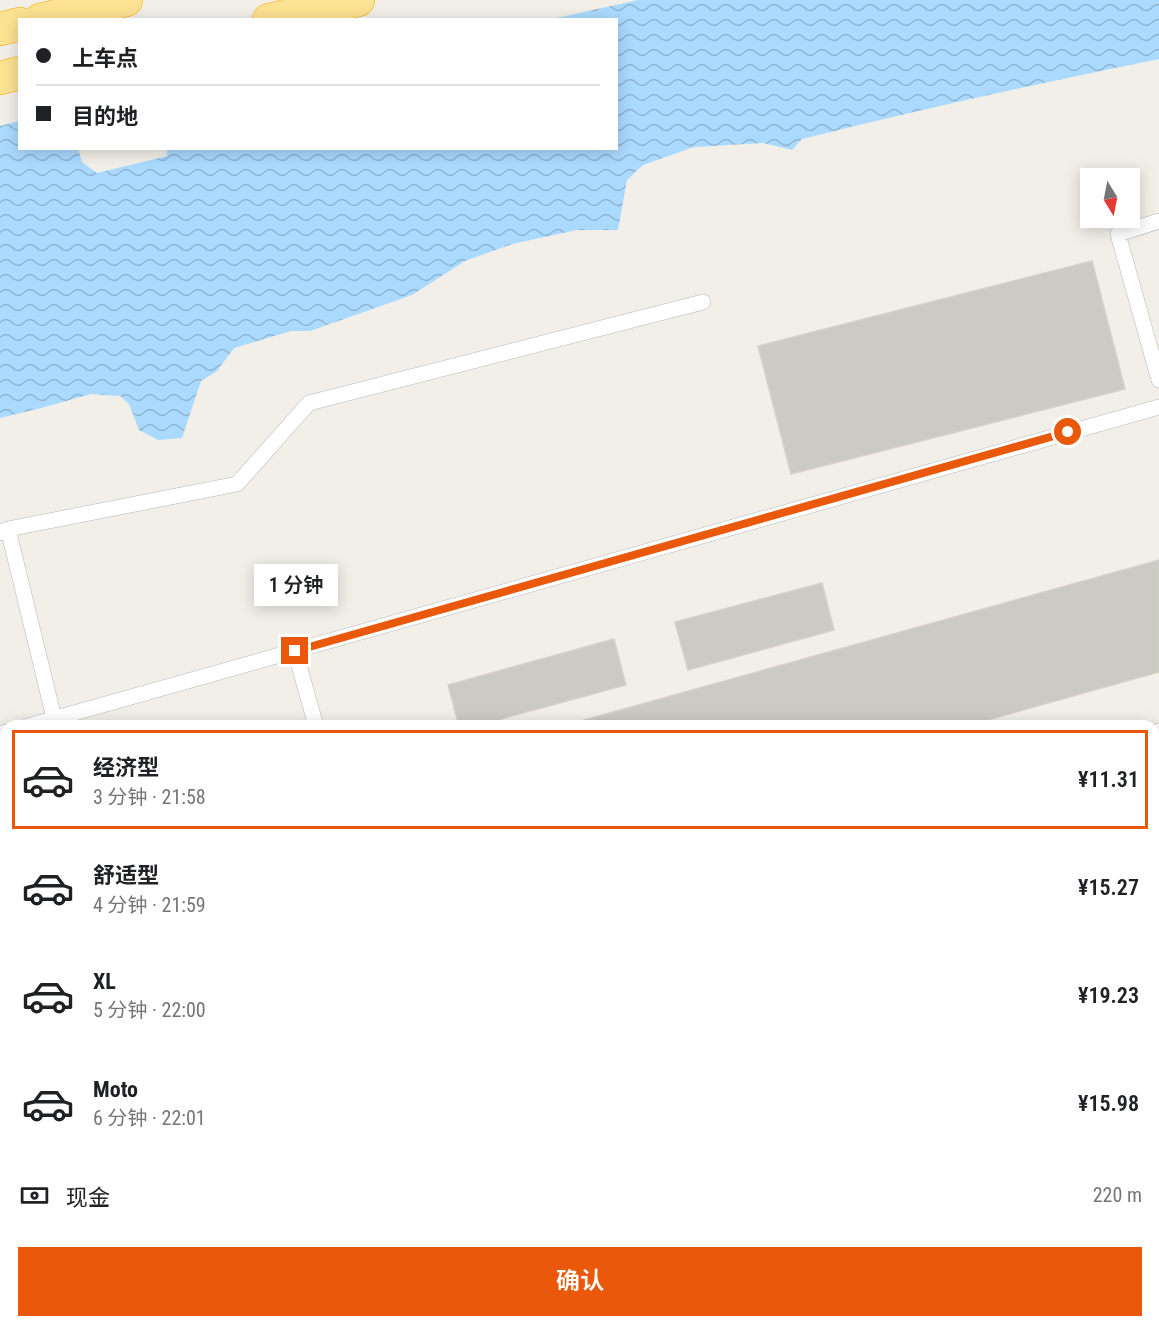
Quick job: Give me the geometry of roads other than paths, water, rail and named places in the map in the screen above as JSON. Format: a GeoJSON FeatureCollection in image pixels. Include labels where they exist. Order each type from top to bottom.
{"type":"FeatureCollection","features":[{"type":"Feature","properties":{"kind":"highway"},"geometry":{"type":"LineString","coordinates":[[49,18],[126,0]]}},
{"type":"Feature","properties":{"kind":"highway"},"geometry":{"type":"LineString","coordinates":[[278,18],[358,0]]}},
{"type":"Feature","properties":{"kind":"highway"},"geometry":{"type":"LineString","coordinates":[[0,29],[18,24]]}},
{"type":"Feature","properties":{"kind":"highway"},"geometry":{"type":"LineString","coordinates":[[0,78],[18,74]]}},
{"type":"Feature","properties":{"kind":"lane"},"geometry":{"type":"LineString","coordinates":[[1159,221],[1118,234],[1159,380]]}},
{"type":"Feature","properties":{"kind":"lane"},"geometry":{"type":"LineString","coordinates":[[54,720],[4,531],[237,484],[309,404],[703,302]]}},
{"type":"Feature","properties":{"kind":"lane"},"geometry":{"type":"LineString","coordinates":[[49,720],[1159,407]]}},
{"type":"Feature","properties":{"kind":"lane"},"geometry":{"type":"LineString","coordinates":[[295,651],[314,720]]}},
{"type":"Feature","properties":{"kind":"water"},"geometry":{"type":"Polygon","coordinates":[[[638,0],[1159,0],[1159,59],[980,97],[802,139],[792,150],[763,143],[694,147],[643,165],[627,180],[618,230],[577,230],[512,244],[465,261],[412,295],[310,331],[291,331],[234,348],[217,371],[201,381],[182,438],[158,440],[139,430],[129,404],[120,396],[91,394],[0,418],[0,126],[18,121],[18,150],[78,150],[82,162],[97,173],[167,156],[167,150],[618,150],[618,18],[557,18],[638,0]]]}}]}
